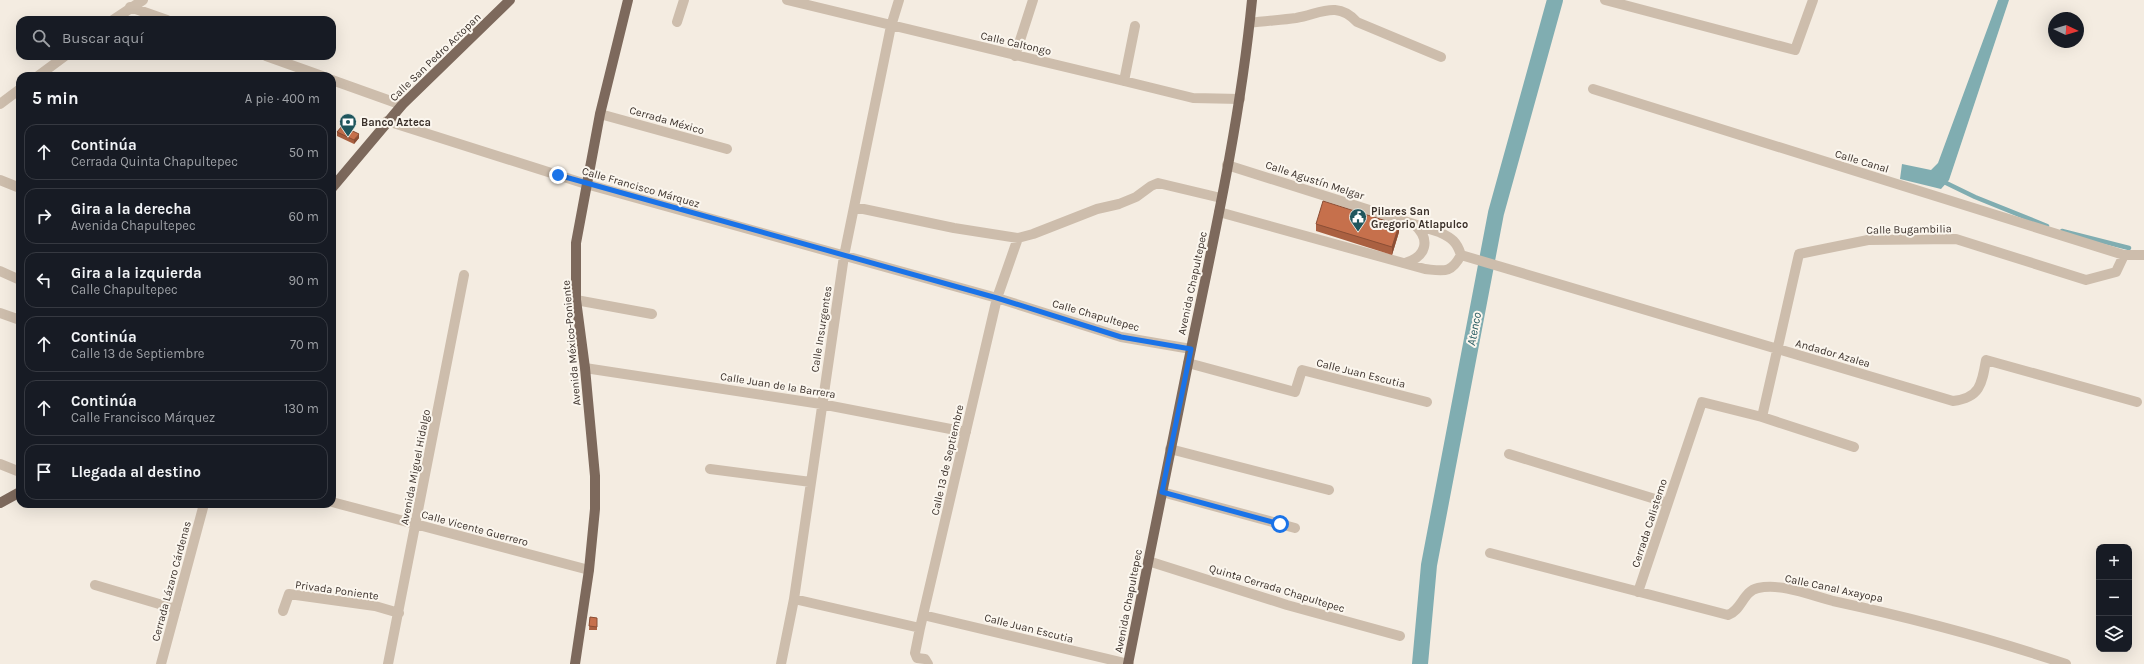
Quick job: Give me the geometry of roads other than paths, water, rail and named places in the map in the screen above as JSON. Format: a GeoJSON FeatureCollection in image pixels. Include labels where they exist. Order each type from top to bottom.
{"type":"FeatureCollection","features":[{"type":"Feature","properties":{"kind":"main road","name":"Calle San Pedro Actopan"},"geometry":{"type":"LineString","coordinates":[[336,182],[402,105],[510,0]]}},
{"type":"Feature","properties":{"kind":"main road","name":"Avenida México-Poniente"},"geometry":{"type":"LineString","coordinates":[[575,664],[589,570],[595,509],[595,476],[585,368],[576,300],[576,244],[600,114],[628,0]]}},
{"type":"Feature","properties":{"kind":"main road","name":"Avenida Chapultepec"},"geometry":{"type":"LineString","coordinates":[[1128,664],[1170,449],[1219,212],[1240,99],[1252,0]]}},
{"type":"Feature","properties":{"kind":"main road"},"geometry":{"type":"LineString","coordinates":[[0,503],[16,494]]}},
{"type":"Feature","properties":{"kind":"street"},"geometry":{"type":"LineString","coordinates":[[118,16],[143,0]]}},
{"type":"Feature","properties":{"kind":"street"},"geometry":{"type":"LineString","coordinates":[[677,22],[684,0]]}},
{"type":"Feature","properties":{"kind":"street","name":"Calle Caltongo"},"geometry":{"type":"LineString","coordinates":[[787,0],[1193,98],[1240,99]]}},
{"type":"Feature","properties":{"kind":"street","name":"Calle Insurgentes"},"geometry":{"type":"LineString","coordinates":[[781,664],[794,599],[844,256],[892,26],[899,0]]}},
{"type":"Feature","properties":{"kind":"street"},"geometry":{"type":"LineString","coordinates":[[1015,56],[1033,0]]}},
{"type":"Feature","properties":{"kind":"street"},"geometry":{"type":"LineString","coordinates":[[1606,0],[1794,50],[1813,0]]}},
{"type":"Feature","properties":{"kind":"street"},"geometry":{"type":"LineString","coordinates":[[1250,23],[1298,18],[1323,5],[1339,5],[1350,10],[1357,22],[1441,57]]}},
{"type":"Feature","properties":{"kind":"street"},"geometry":{"type":"LineString","coordinates":[[130,7],[156,16]]}},
{"type":"Feature","properties":{"kind":"street"},"geometry":{"type":"LineString","coordinates":[[1124,81],[1135,26]]}},
{"type":"Feature","properties":{"kind":"street"},"geometry":{"type":"LineString","coordinates":[[43,72],[60,60]]}},
{"type":"Feature","properties":{"kind":"street"},"geometry":{"type":"LineString","coordinates":[[277,60],[311,72]]}},
{"type":"Feature","properties":{"kind":"street"},"geometry":{"type":"LineString","coordinates":[[336,81],[402,105]]}},
{"type":"Feature","properties":{"kind":"street","name":"Calle Canal"},"geometry":{"type":"LineString","coordinates":[[1593,89],[2124,255],[2144,255]]}},
{"type":"Feature","properties":{"kind":"street"},"geometry":{"type":"LineString","coordinates":[[0,104],[16,92]]}},
{"type":"Feature","properties":{"kind":"street","name":"Cerrada México"},"geometry":{"type":"LineString","coordinates":[[600,114],[727,149]]}},
{"type":"Feature","properties":{"kind":"street","name":"Calle Francisco Márquez"},"geometry":{"type":"LineString","coordinates":[[387,121],[586,184],[844,256]]}},
{"type":"Feature","properties":{"kind":"street","name":"Calle Agustín Melgar"},"geometry":{"type":"LineString","coordinates":[[1227,164],[1452,238],[1458,245],[1461,255]]}},
{"type":"Feature","properties":{"kind":"street"},"geometry":{"type":"LineString","coordinates":[[0,180],[16,186]]}},
{"type":"Feature","properties":{"kind":"street"},"geometry":{"type":"LineString","coordinates":[[854,207],[954,228],[1018,238],[1040,232],[1097,209],[1119,204],[1136,197],[1151,186],[1158,183],[1221,198]]}},
{"type":"Feature","properties":{"kind":"street"},"geometry":{"type":"LineString","coordinates":[[1219,212],[1425,269],[1447,270],[1455,266],[1461,255]]}},
{"type":"Feature","properties":{"kind":"street"},"geometry":{"type":"LineString","coordinates":[[1405,263],[1415,260],[1421,255],[1424,245],[1422,233],[1413,224]]}},
{"type":"Feature","properties":{"kind":"street","name":"Calle 13 de Septiembre"},"geometry":{"type":"LineString","coordinates":[[928,664],[925,659],[917,658],[914,653],[997,298],[1018,238]]}},
{"type":"Feature","properties":{"kind":"street","name":"Calle Bugambilia"},"geometry":{"type":"LineString","coordinates":[[1777,350],[1800,254],[1868,240],[1956,239],[2086,280],[2116,272],[2124,255]]}},
{"type":"Feature","properties":{"kind":"street","name":"Andador Azalea"},"geometry":{"type":"LineString","coordinates":[[1461,255],[1953,401],[1966,399],[1975,393],[1983,379],[1986,360],[2137,402]]}},
{"type":"Feature","properties":{"kind":"street"},"geometry":{"type":"LineString","coordinates":[[844,256],[997,298]]}},
{"type":"Feature","properties":{"kind":"street"},"geometry":{"type":"LineString","coordinates":[[0,271],[16,278]]}},
{"type":"Feature","properties":{"kind":"street","name":"Avenida Miguel Hidalgo"},"geometry":{"type":"LineString","coordinates":[[388,664],[464,275]]}},
{"type":"Feature","properties":{"kind":"street","name":"Calle Chapultepec"},"geometry":{"type":"LineString","coordinates":[[997,298],[1121,337],[1191,349]]}},
{"type":"Feature","properties":{"kind":"street"},"geometry":{"type":"LineString","coordinates":[[576,300],[652,314]]}},
{"type":"Feature","properties":{"kind":"street"},"geometry":{"type":"LineString","coordinates":[[0,313],[16,319]]}},
{"type":"Feature","properties":{"kind":"street"},"geometry":{"type":"LineString","coordinates":[[1777,350],[1762,418],[1854,446]]}},
{"type":"Feature","properties":{"kind":"street","name":"Calle Juan Escutia"},"geometry":{"type":"LineString","coordinates":[[1188,363],[1295,392],[1302,370],[1426,402]]}},
{"type":"Feature","properties":{"kind":"street","name":"Calle Juan de la Barrera"},"geometry":{"type":"LineString","coordinates":[[585,368],[822,404],[966,432]]}},
{"type":"Feature","properties":{"kind":"street","name":"Cerrada Calistemo"},"geometry":{"type":"LineString","coordinates":[[1638,592],[1702,402],[1762,418]]}},
{"type":"Feature","properties":{"kind":"street"},"geometry":{"type":"LineString","coordinates":[[1170,449],[1329,490]]}},
{"type":"Feature","properties":{"kind":"street"},"geometry":{"type":"LineString","coordinates":[[1509,454],[1668,503]]}},
{"type":"Feature","properties":{"kind":"street"},"geometry":{"type":"LineString","coordinates":[[0,464],[16,470]]}},
{"type":"Feature","properties":{"kind":"street"},"geometry":{"type":"LineString","coordinates":[[710,469],[811,482]]}},
{"type":"Feature","properties":{"kind":"street"},"geometry":{"type":"LineString","coordinates":[[1162,492],[1295,528]]}},
{"type":"Feature","properties":{"kind":"street","name":"Calle Vicente Guerrero"},"geometry":{"type":"LineString","coordinates":[[336,503],[589,570]]}},
{"type":"Feature","properties":{"kind":"street","name":"Cerrada Lázaro Cárdenas"},"geometry":{"type":"LineString","coordinates":[[161,664],[203,508]]}},
{"type":"Feature","properties":{"kind":"street","name":"Calle Canal Axayopa"},"geometry":{"type":"LineString","coordinates":[[1490,553],[1728,615],[1736,612],[1749,592],[1758,588],[1792,590],[1882,610],[1996,641],[2066,664]]}},
{"type":"Feature","properties":{"kind":"street","name":"Quinta Cerrada Chapultepec"},"geometry":{"type":"LineString","coordinates":[[1148,561],[1287,605],[1400,636]]}},
{"type":"Feature","properties":{"kind":"street"},"geometry":{"type":"LineString","coordinates":[[95,585],[176,609]]}},
{"type":"Feature","properties":{"kind":"street","name":"Privada Poniente"},"geometry":{"type":"LineString","coordinates":[[283,611],[289,594],[375,606],[399,613]]}},
{"type":"Feature","properties":{"kind":"street"},"geometry":{"type":"LineString","coordinates":[[794,599],[920,628]]}},
{"type":"Feature","properties":{"kind":"street","name":"Calle Juan Escutia"},"geometry":{"type":"LineString","coordinates":[[923,615],[1128,664]]}},
{"type":"Feature","properties":{"kind":"water"},"geometry":{"type":"Polygon","coordinates":[[[1998,0],[2009,0],[1949,180],[1941,189],[1900,179],[1902,164],[1931,170],[1938,163],[1998,0]]]}},
{"type":"Feature","properties":{"kind":"waterway","name":"Atenco"},"geometry":{"type":"LineString","coordinates":[[1420,664],[1429,565],[1496,213],[1555,0]]}},
{"type":"Feature","properties":{"kind":"waterway"},"geometry":{"type":"LineString","coordinates":[[1942,181],[1975,197],[2047,226]]}},
{"type":"Feature","properties":{"kind":"waterway"},"geometry":{"type":"LineString","coordinates":[[2062,231],[2129,248]]}},
{"type":"Feature","properties":{"kind":"place","name":"Banco Azteca"},"geometry":{"type":"Point","coordinates":[348,137]}},
{"type":"Feature","properties":{"kind":"place","name":"Pilares San Gregorio Atlapulco"},"geometry":{"type":"Point","coordinates":[1358,232]}}]}
